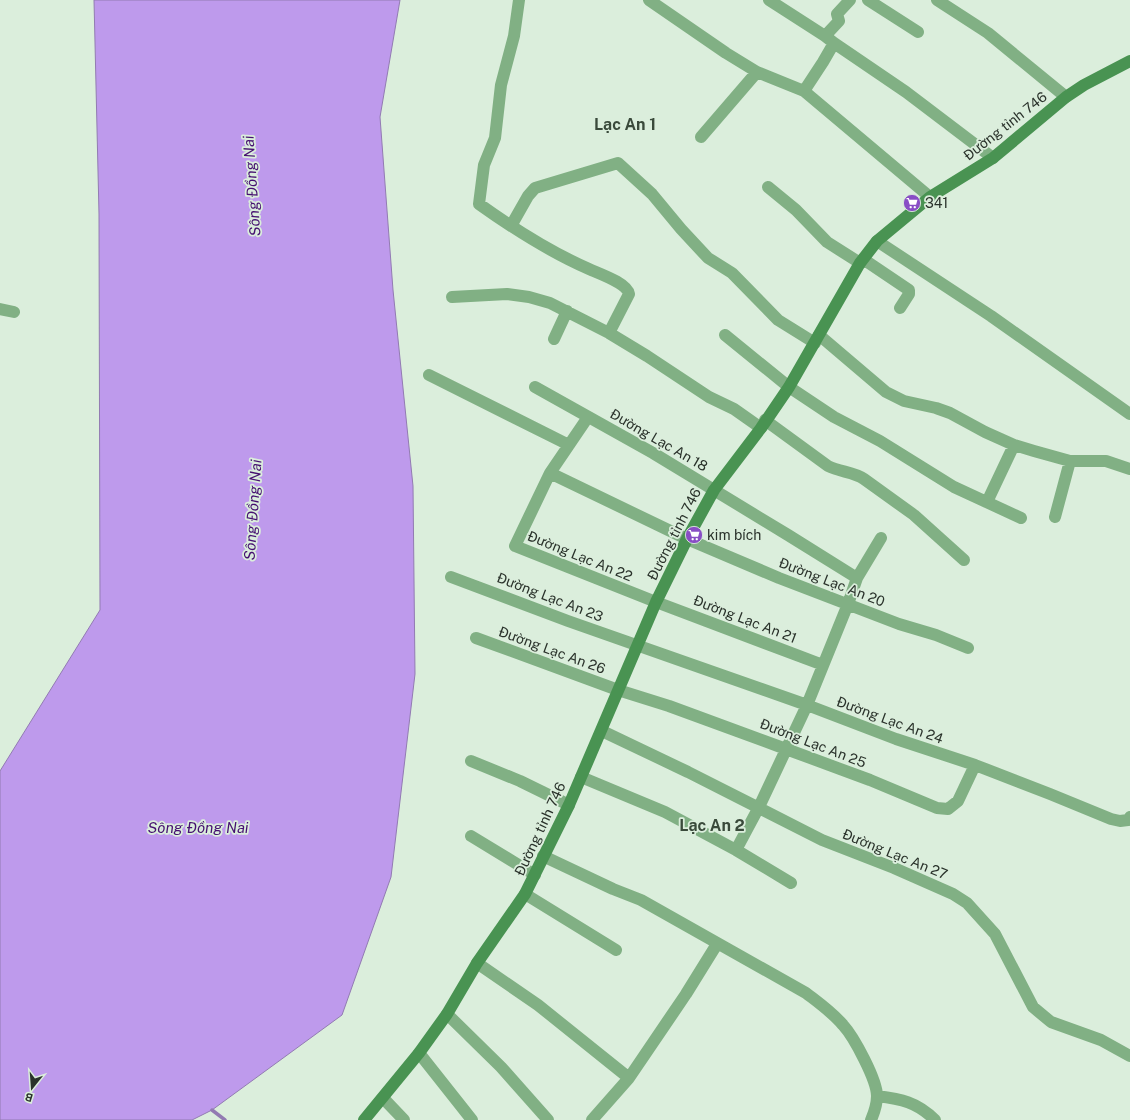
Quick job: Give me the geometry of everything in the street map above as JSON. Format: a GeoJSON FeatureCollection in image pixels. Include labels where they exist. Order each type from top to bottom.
{"type":"FeatureCollection","features":[{"type":"Feature","properties":{"kind":"main road","name":"Đường tỉnh 746"},"geometry":{"type":"LineString","coordinates":[[364,1120],[419,1053],[525,894],[536,875],[543,856],[569,805],[602,731],[656,602],[687,539],[714,490],[789,387],[861,261],[877,241],[930,197],[993,158],[1066,97],[1084,85],[1130,61]]}},
{"type":"Feature","properties":{"kind":"street"},"geometry":{"type":"LineString","coordinates":[[519,0],[514,36],[501,85],[495,138],[484,165],[479,202],[511,226],[554,252],[612,279],[628,290],[628,298],[609,333]]}},
{"type":"Feature","properties":{"kind":"street"},"geometry":{"type":"LineString","coordinates":[[649,0],[726,53],[757,72],[804,91],[930,197]]}},
{"type":"Feature","properties":{"kind":"street"},"geometry":{"type":"LineString","coordinates":[[769,0],[830,39],[906,92],[993,158]]}},
{"type":"Feature","properties":{"kind":"street"},"geometry":{"type":"LineString","coordinates":[[804,91],[823,62],[830,39],[839,21],[837,14],[850,0]]}},
{"type":"Feature","properties":{"kind":"street"},"geometry":{"type":"LineString","coordinates":[[868,0],[918,32]]}},
{"type":"Feature","properties":{"kind":"street"},"geometry":{"type":"LineString","coordinates":[[937,0],[988,34],[1066,97]]}},
{"type":"Feature","properties":{"kind":"street"},"geometry":{"type":"LineString","coordinates":[[701,137],[757,72]]}},
{"type":"Feature","properties":{"kind":"street"},"geometry":{"type":"LineString","coordinates":[[511,226],[528,196],[535,188],[618,163],[652,194],[681,229],[708,258],[732,273],[778,320],[817,339],[896,398],[950,413],[985,432],[1014,445],[1070,461],[1106,461],[1130,469]]}},
{"type":"Feature","properties":{"kind":"street"},"geometry":{"type":"LineString","coordinates":[[768,187],[796,210],[827,242],[909,290],[909,294],[900,308]]}},
{"type":"Feature","properties":{"kind":"street"},"geometry":{"type":"LineString","coordinates":[[877,241],[991,316],[1130,414]]}},
{"type":"Feature","properties":{"kind":"street"},"geometry":{"type":"LineString","coordinates":[[452,297],[507,294],[529,297],[550,303],[567,311],[609,333],[709,396],[763,424],[828,466],[864,479],[914,515],[964,560]]}},
{"type":"Feature","properties":{"kind":"street"},"geometry":{"type":"LineString","coordinates":[[0,309],[14,312]]}},
{"type":"Feature","properties":{"kind":"street"},"geometry":{"type":"LineString","coordinates":[[554,339],[567,311]]}},
{"type":"Feature","properties":{"kind":"street"},"geometry":{"type":"LineString","coordinates":[[725,335],[789,387],[834,417],[880,441],[954,487],[1021,518]]}},
{"type":"Feature","properties":{"kind":"street"},"geometry":{"type":"LineString","coordinates":[[429,375],[569,445]]}},
{"type":"Feature","properties":{"kind":"street","name":"Đường Lạc An 18"},"geometry":{"type":"LineString","coordinates":[[535,387],[653,453],[857,578]]}},
{"type":"Feature","properties":{"kind":"street"},"geometry":{"type":"LineString","coordinates":[[550,473],[588,417]]}},
{"type":"Feature","properties":{"kind":"street"},"geometry":{"type":"LineString","coordinates":[[987,502],[1014,445]]}},
{"type":"Feature","properties":{"kind":"street"},"geometry":{"type":"LineString","coordinates":[[1056,517],[1070,461]]}},
{"type":"Feature","properties":{"kind":"street","name":"Đường Lạc An 20"},"geometry":{"type":"LineString","coordinates":[[550,473],[687,539],[779,578],[899,624],[936,634],[968,648]]}},
{"type":"Feature","properties":{"kind":"street","name":"Đường Lạc An 22"},"geometry":{"type":"LineString","coordinates":[[550,473],[515,546],[656,602]]}},
{"type":"Feature","properties":{"kind":"street"},"geometry":{"type":"LineString","coordinates":[[736,850],[759,807],[807,705],[857,578],[881,538]]}},
{"type":"Feature","properties":{"kind":"street","name":"Đường Lạc An 23"},"geometry":{"type":"LineString","coordinates":[[451,577],[638,646]]}},
{"type":"Feature","properties":{"kind":"street","name":"Đường Lạc An 21"},"geometry":{"type":"LineString","coordinates":[[656,602],[823,665]]}},
{"type":"Feature","properties":{"kind":"street","name":"Đường Lạc An 26"},"geometry":{"type":"LineString","coordinates":[[476,638],[618,690]]}},
{"type":"Feature","properties":{"kind":"street","name":"Đường Lạc An 24"},"geometry":{"type":"LineString","coordinates":[[638,646],[807,705],[896,740],[975,765],[1111,819],[1120,821],[1128,820],[1130,818]]}},
{"type":"Feature","properties":{"kind":"street","name":"Đường Lạc An 25"},"geometry":{"type":"LineString","coordinates":[[618,690],[669,706],[870,780],[937,808],[948,809],[958,801],[975,765]]}},
{"type":"Feature","properties":{"kind":"street","name":"Đường Lạc An 27"},"geometry":{"type":"LineString","coordinates":[[602,731],[759,807],[822,840],[894,868],[953,894],[967,903],[995,934],[1033,1007],[1051,1022],[1101,1040],[1130,1056]]}},
{"type":"Feature","properties":{"kind":"street"},"geometry":{"type":"LineString","coordinates":[[471,761],[520,781],[569,805]]}},
{"type":"Feature","properties":{"kind":"street"},"geometry":{"type":"LineString","coordinates":[[581,776],[666,812],[736,850],[791,883]]}},
{"type":"Feature","properties":{"kind":"street"},"geometry":{"type":"LineString","coordinates":[[471,836],[536,875]]}},
{"type":"Feature","properties":{"kind":"street"},"geometry":{"type":"LineString","coordinates":[[543,856],[613,889],[641,900],[806,993],[826,1008],[843,1025],[854,1040],[864,1058],[876,1088],[877,1096],[874,1117]]}},
{"type":"Feature","properties":{"kind":"street"},"geometry":{"type":"LineString","coordinates":[[525,894],[616,950]]}},
{"type":"Feature","properties":{"kind":"street"},"geometry":{"type":"LineString","coordinates":[[592,1120],[629,1078],[686,994],[717,944]]}},
{"type":"Feature","properties":{"kind":"street"},"geometry":{"type":"LineString","coordinates":[[478,963],[538,1005],[629,1078]]}},
{"type":"Feature","properties":{"kind":"street"},"geometry":{"type":"LineString","coordinates":[[446,1014],[501,1067],[548,1120]]}},
{"type":"Feature","properties":{"kind":"street"},"geometry":{"type":"LineString","coordinates":[[419,1053],[472,1120]]}},
{"type":"Feature","properties":{"kind":"street"},"geometry":{"type":"LineString","coordinates":[[877,1096],[900,1099],[913,1104],[935,1120]]}},
{"type":"Feature","properties":{"kind":"street"},"geometry":{"type":"LineString","coordinates":[[383,1098],[404,1120]]}},
{"type":"Feature","properties":{"kind":"water","name":"Sông Đồng Nai"},"geometry":{"type":"Polygon","coordinates":[[[94,0],[400,0],[380,117],[393,290],[413,486],[415,674],[391,877],[342,1015],[212,1110],[192,1120],[0,1120],[0,771],[100,610],[99,214],[94,0]]]}},
{"type":"Feature","properties":{"kind":"waterway"},"geometry":{"type":"LineString","coordinates":[[212,1110],[225,1120]]}},
{"type":"Feature","properties":{"kind":"place","name":"341"},"geometry":{"type":"Point","coordinates":[912,203]}},
{"type":"Feature","properties":{"kind":"place","name":"kim bích"},"geometry":{"type":"Point","coordinates":[694,535]}},
{"type":"Feature","properties":{"kind":"district","name":"Lạc An 1"},"geometry":{"type":"Point","coordinates":[625,124]}},
{"type":"Feature","properties":{"kind":"district","name":"Lạc An 2"},"geometry":{"type":"Point","coordinates":[712,825]}}]}
